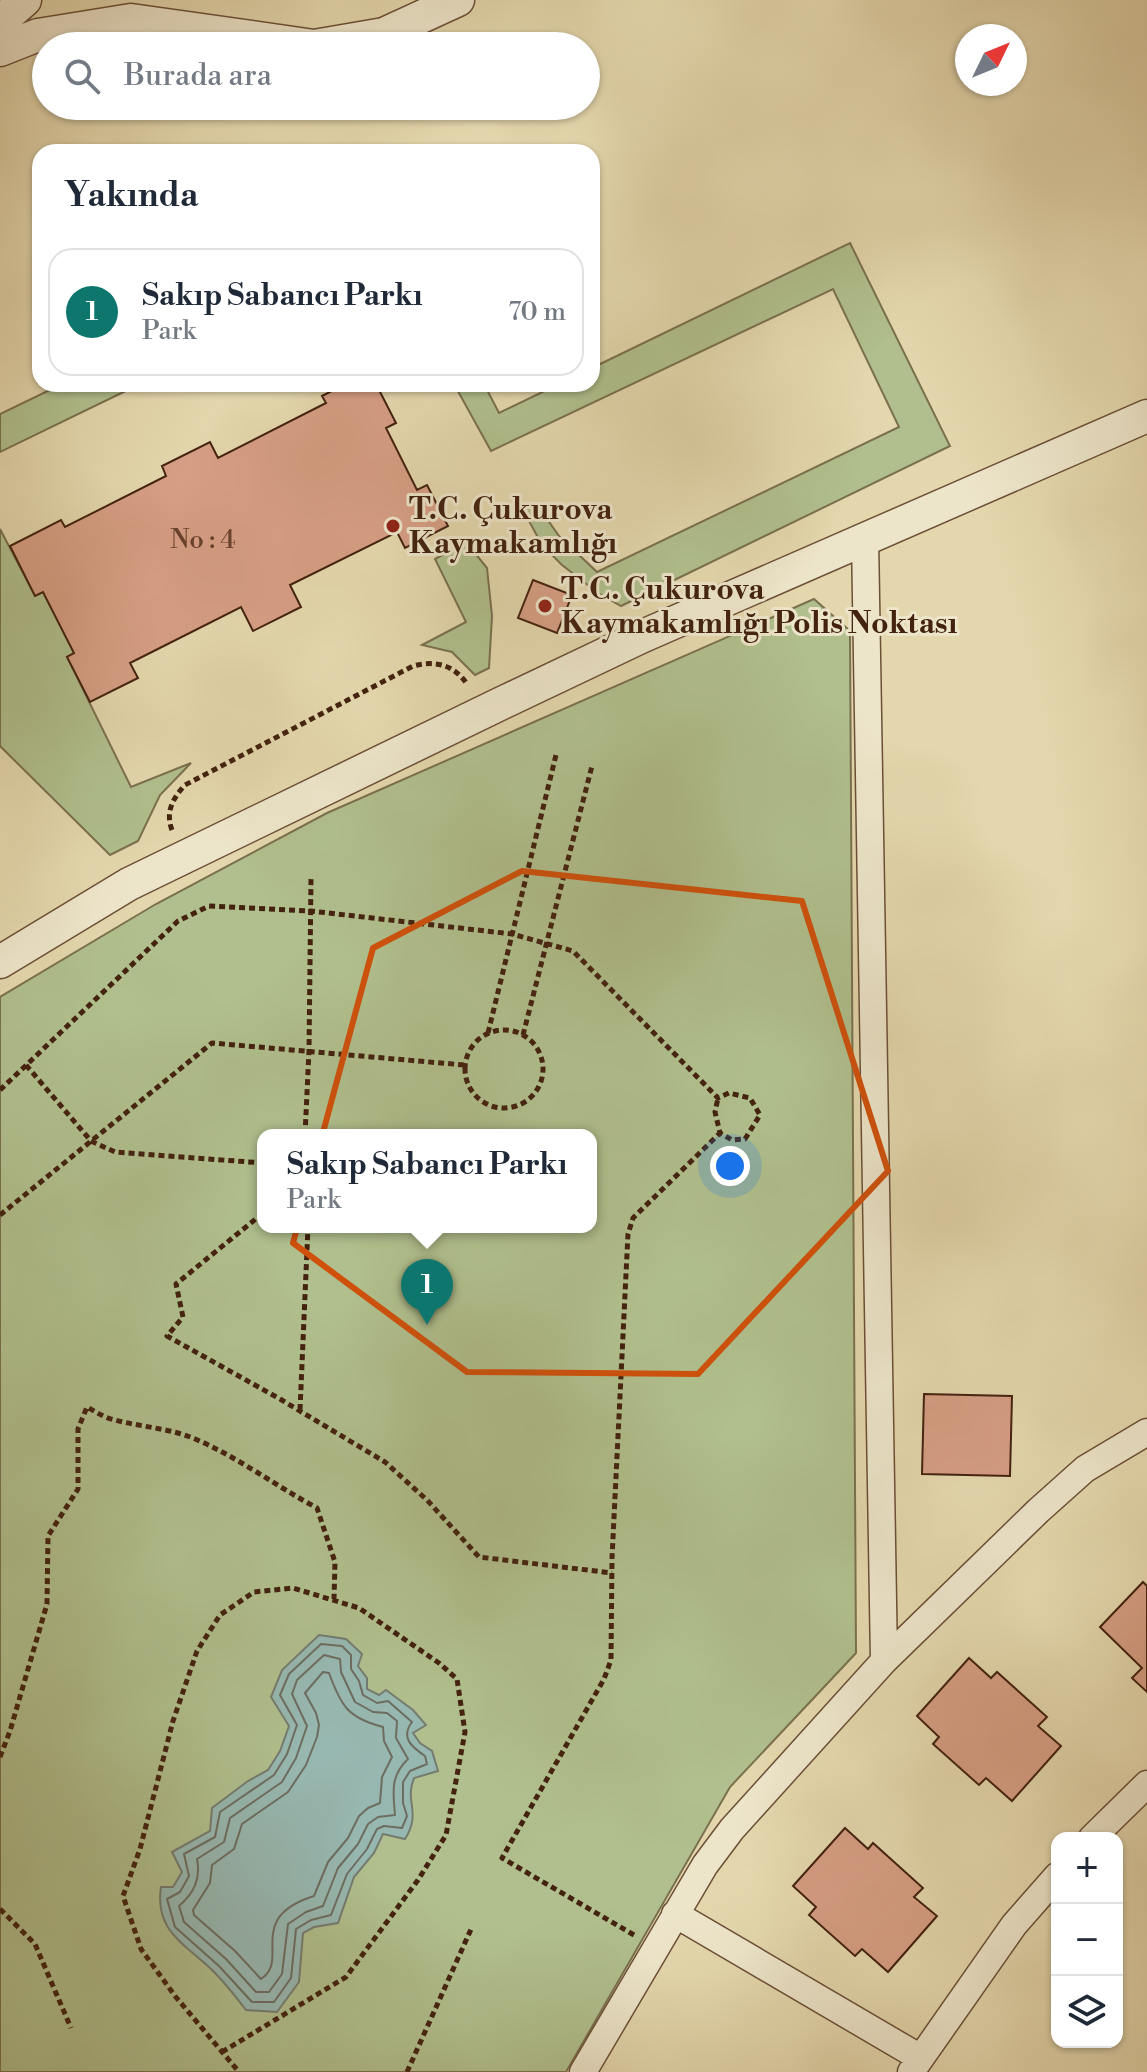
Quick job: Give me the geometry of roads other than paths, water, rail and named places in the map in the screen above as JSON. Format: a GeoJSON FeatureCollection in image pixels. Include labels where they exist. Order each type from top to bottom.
{"type":"FeatureCollection","features":[{"type":"Feature","properties":{"kind":"street"},"geometry":{"type":"LineString","coordinates":[[0,22],[25,0]]}},
{"type":"Feature","properties":{"kind":"street"},"geometry":{"type":"LineString","coordinates":[[388,32],[458,0]]}},
{"type":"Feature","properties":{"kind":"street"},"geometry":{"type":"LineString","coordinates":[[49,32],[127,10],[241,32]]}},
{"type":"Feature","properties":{"kind":"street"},"geometry":{"type":"LineString","coordinates":[[0,50],[32,37]]}},
{"type":"Feature","properties":{"kind":"street"},"geometry":{"type":"LineString","coordinates":[[0,962],[143,877],[643,636],[1147,416]]}},
{"type":"Feature","properties":{"kind":"street"},"geometry":{"type":"LineString","coordinates":[[865,538],[884,1661]]}},
{"type":"Feature","properties":{"kind":"street"},"geometry":{"type":"LineString","coordinates":[[583,2072],[705,1865],[732,1829],[884,1661],[1038,1511],[1085,1469],[1147,1432]]}},
{"type":"Feature","properties":{"kind":"street"},"geometry":{"type":"LineString","coordinates":[[1098,1832],[1147,1784]]}},
{"type":"Feature","properties":{"kind":"street"},"geometry":{"type":"LineString","coordinates":[[675,1914],[915,2065],[1014,1925],[1051,1883]]}},
{"type":"Feature","properties":{"kind":"water"},"geometry":{"type":"Polygon","coordinates":[[[319,1635],[346,1639],[362,1654],[358,1666],[367,1678],[367,1689],[379,1695],[386,1690],[413,1710],[426,1725],[413,1733],[420,1743],[432,1751],[438,1771],[414,1778],[410,1830],[405,1839],[383,1834],[374,1853],[354,1877],[338,1923],[314,1927],[303,1933],[299,1982],[277,2012],[246,2010],[218,1976],[167,1926],[160,1902],[161,1887],[173,1887],[182,1872],[172,1852],[210,1831],[212,1808],[268,1770],[280,1751],[289,1726],[271,1697],[282,1670],[319,1635]]]}},
{"type":"Feature","properties":{"kind":"place","name":"T.C. Çukurova Kaymakamlığı"},"geometry":{"type":"Point","coordinates":[393,526]}},
{"type":"Feature","properties":{"kind":"place","name":"T.C. Çukurova Kaymakamlığı Polis Noktası"},"geometry":{"type":"Point","coordinates":[545,606]}},
{"type":"Feature","properties":{"kind":"place","name":"Sakıp Sabancı Parkı"},"geometry":{"type":"Point","coordinates":[427,1325]}}]}
